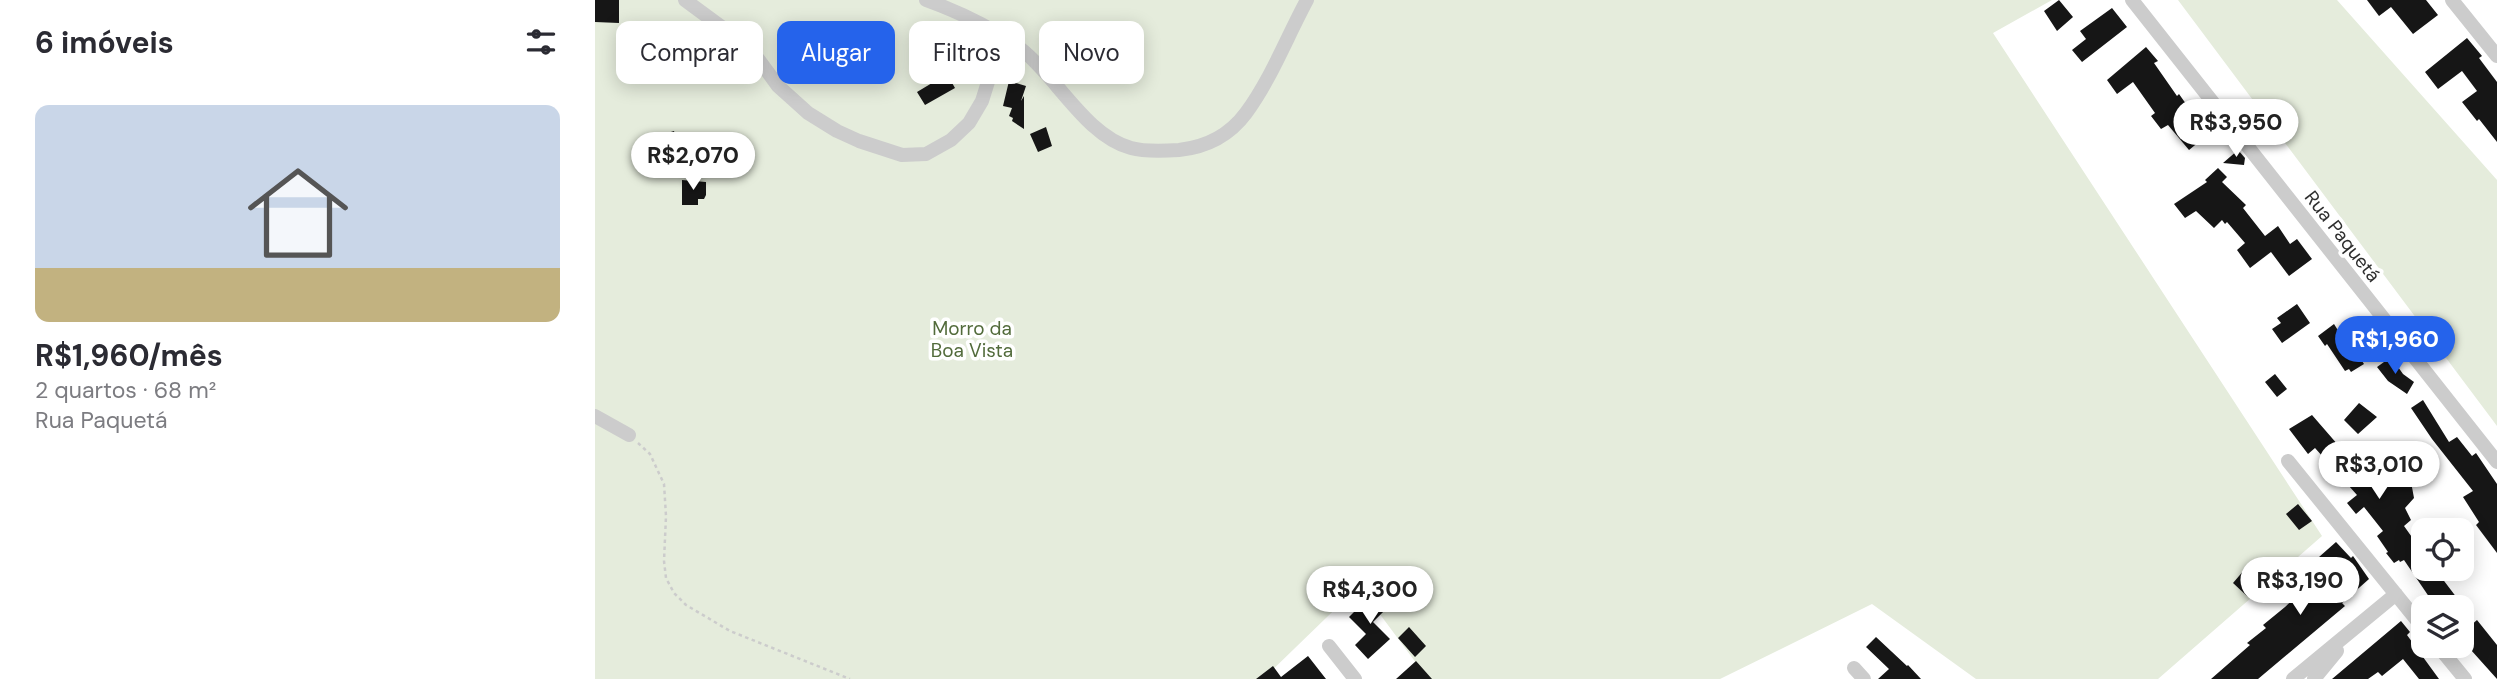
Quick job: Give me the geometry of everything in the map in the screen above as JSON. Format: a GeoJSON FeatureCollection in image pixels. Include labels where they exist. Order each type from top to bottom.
{"type":"FeatureCollection","features":[{"type":"Feature","properties":{"kind":"street"},"geometry":{"type":"LineString","coordinates":[[685,0],[750,48],[778,86],[808,113],[859,141],[902,155],[926,154],[951,140],[969,123],[982,102],[988,84]]}},
{"type":"Feature","properties":{"kind":"street"},"geometry":{"type":"LineString","coordinates":[[926,0],[974,21]]}},
{"type":"Feature","properties":{"kind":"street"},"geometry":{"type":"LineString","coordinates":[[1025,54],[1109,137],[1130,148],[1169,151],[1194,148],[1221,137],[1246,113],[1307,0]]}},
{"type":"Feature","properties":{"kind":"street","name":"Rua Paquetá"},"geometry":{"type":"LineString","coordinates":[[2132,0],[2497,462]]}},
{"type":"Feature","properties":{"kind":"street"},"geometry":{"type":"LineString","coordinates":[[2452,0],[2497,56]]}},
{"type":"Feature","properties":{"kind":"street"},"geometry":{"type":"LineString","coordinates":[[595,416],[629,435]]}},
{"type":"Feature","properties":{"kind":"street"},"geometry":{"type":"LineString","coordinates":[[2288,461],[2411,613]]}},
{"type":"Feature","properties":{"kind":"street"},"geometry":{"type":"LineString","coordinates":[[2293,679],[2396,594]]}},
{"type":"Feature","properties":{"kind":"street"},"geometry":{"type":"LineString","coordinates":[[2314,679],[2357,626]]}},
{"type":"Feature","properties":{"kind":"street"},"geometry":{"type":"LineString","coordinates":[[1329,646],[1355,679]]}},
{"type":"Feature","properties":{"kind":"street"},"geometry":{"type":"LineString","coordinates":[[2448,658],[2465,679]]}},
{"type":"Feature","properties":{"kind":"path"},"geometry":{"type":"LineString","coordinates":[[629,435],[650,454],[664,484],[664,561],[666,578],[674,593],[686,605],[730,631],[850,679]]}},
{"type":"Feature","properties":{"kind":"green space","name":"Morro da Boa Vista"},"geometry":{"type":"Polygon","coordinates":[[[595,0],[2052,0],[1993,33],[2322,536],[2158,679],[1976,679],[1872,604],[1720,679],[1428,679],[1359,586],[1263,679],[595,679],[595,0]]]}},
{"type":"Feature","properties":{"kind":"green space"},"geometry":{"type":"Polygon","coordinates":[[[2178,0],[2337,0],[2497,180],[2497,426],[2178,0]]]}},
{"type":"Feature","properties":{"kind":"building"},"geometry":{"type":"Polygon","coordinates":[[[595,0],[619,0],[619,21],[595,22],[595,0]]]}},
{"type":"Feature","properties":{"kind":"building"},"geometry":{"type":"Polygon","coordinates":[[[2059,0],[2073,17],[2057,31],[2044,11],[2059,0]]]}},
{"type":"Feature","properties":{"kind":"building"},"geometry":{"type":"Polygon","coordinates":[[[2367,0],[2426,0],[2438,15],[2413,34],[2391,7],[2379,16],[2367,0]]]}},
{"type":"Feature","properties":{"kind":"building"},"geometry":{"type":"Polygon","coordinates":[[[2112,8],[2127,27],[2082,62],[2072,50],[2086,39],[2080,31],[2112,8]]]}},
{"type":"Feature","properties":{"kind":"building"},"geometry":{"type":"Polygon","coordinates":[[[2467,38],[2482,56],[2479,58],[2497,82],[2497,142],[2462,102],[2477,91],[2462,71],[2438,89],[2425,72],[2467,38]]]}},
{"type":"Feature","properties":{"kind":"building"},"geometry":{"type":"Polygon","coordinates":[[[2146,47],[2158,61],[2154,63],[2177,96],[2179,94],[2196,118],[2198,116],[2211,132],[2189,150],[2168,125],[2161,129],[2151,116],[2155,113],[2133,82],[2117,94],[2107,80],[2146,47]]]}},
{"type":"Feature","properties":{"kind":"building"},"geometry":{"type":"Polygon","coordinates":[[[930,84],[953,84],[955,88],[925,105],[917,92],[930,84]]]}},
{"type":"Feature","properties":{"kind":"building"},"geometry":{"type":"Polygon","coordinates":[[[1008,84],[1026,86],[1021,101],[1024,96],[1024,129],[1009,116],[1012,108],[1003,106],[1008,84]]]}},
{"type":"Feature","properties":{"kind":"building"},"geometry":{"type":"Polygon","coordinates":[[[1046,127],[1052,146],[1038,152],[1030,134],[1046,127]]]}},
{"type":"Feature","properties":{"kind":"building"},"geometry":{"type":"Polygon","coordinates":[[[674,131],[686,170],[661,178],[649,139],[674,131]]]}},
{"type":"Feature","properties":{"kind":"building"},"geometry":{"type":"Polygon","coordinates":[[[2238,150],[2245,158],[2244,165],[2223,163],[2238,150]]]}},
{"type":"Feature","properties":{"kind":"building"},"geometry":{"type":"Polygon","coordinates":[[[2218,168],[2227,177],[2222,182],[2246,205],[2243,208],[2265,236],[2278,226],[2290,244],[2297,239],[2312,259],[2289,276],[2271,252],[2250,268],[2237,250],[2245,243],[2227,222],[2225,224],[2222,220],[2214,228],[2196,211],[2185,218],[2174,204],[2207,182],[2205,180],[2218,168]]]}},
{"type":"Feature","properties":{"kind":"building"},"geometry":{"type":"Polygon","coordinates":[[[682,180],[706,182],[706,195],[704,199],[698,199],[698,205],[682,205],[682,180]]]}},
{"type":"Feature","properties":{"kind":"building"},"geometry":{"type":"Polygon","coordinates":[[[2297,304],[2310,323],[2282,343],[2272,329],[2281,323],[2277,318],[2297,304]]]}},
{"type":"Feature","properties":{"kind":"building"},"geometry":{"type":"Polygon","coordinates":[[[2334,324],[2349,348],[2352,346],[2364,364],[2351,372],[2349,369],[2345,371],[2327,344],[2325,346],[2318,336],[2334,324]]]}},
{"type":"Feature","properties":{"kind":"building"},"geometry":{"type":"Polygon","coordinates":[[[2391,357],[2403,374],[2414,382],[2407,394],[2388,381],[2377,367],[2391,357]]]}},
{"type":"Feature","properties":{"kind":"building"},"geometry":{"type":"Polygon","coordinates":[[[2275,374],[2287,389],[2277,397],[2265,382],[2275,374]]]}},
{"type":"Feature","properties":{"kind":"building"},"geometry":{"type":"Polygon","coordinates":[[[2423,400],[2449,442],[2457,437],[2472,456],[2476,453],[2497,484],[2497,553],[2476,525],[2479,522],[2463,497],[2473,491],[2411,408],[2423,400]]]}},
{"type":"Feature","properties":{"kind":"building"},"geometry":{"type":"Polygon","coordinates":[[[2359,403],[2377,417],[2358,434],[2344,420],[2359,403]]]}},
{"type":"Feature","properties":{"kind":"building"},"geometry":{"type":"Polygon","coordinates":[[[2312,415],[2358,468],[2383,450],[2385,454],[2396,446],[2407,460],[2414,498],[2405,508],[2411,520],[2404,526],[2411,536],[2411,570],[2404,560],[2394,563],[2386,553],[2388,552],[2377,536],[2383,531],[2364,507],[2356,514],[2347,503],[2357,495],[2315,448],[2308,454],[2289,429],[2312,415]]]}},
{"type":"Feature","properties":{"kind":"building"},"geometry":{"type":"Polygon","coordinates":[[[2298,504],[2312,521],[2299,530],[2286,514],[2298,504]]]}},
{"type":"Feature","properties":{"kind":"building"},"geometry":{"type":"Polygon","coordinates":[[[2336,542],[2351,558],[2353,556],[2369,579],[2342,603],[2345,606],[2258,679],[2211,679],[2250,645],[2247,643],[2266,628],[2263,625],[2327,568],[2319,557],[2336,542]]]}},
{"type":"Feature","properties":{"kind":"building"},"geometry":{"type":"Polygon","coordinates":[[[2245,569],[2261,583],[2248,597],[2233,583],[2245,569]]]}},
{"type":"Feature","properties":{"kind":"building"},"geometry":{"type":"Polygon","coordinates":[[[2418,581],[2444,581],[2455,595],[2428,595],[2418,581]]]}},
{"type":"Feature","properties":{"kind":"building"},"geometry":{"type":"Polygon","coordinates":[[[1372,594],[1387,608],[1373,622],[1390,639],[1368,659],[1355,645],[1366,634],[1349,617],[1372,594]]]}},
{"type":"Feature","properties":{"kind":"building"},"geometry":{"type":"Polygon","coordinates":[[[2477,620],[2497,645],[2497,679],[2474,653],[2474,623],[2477,620]]]}},
{"type":"Feature","properties":{"kind":"building"},"geometry":{"type":"Polygon","coordinates":[[[2401,621],[2410,632],[2407,635],[2411,640],[2411,658],[2424,658],[2439,679],[2419,679],[2403,659],[2382,676],[2378,672],[2368,679],[2332,679],[2401,621]]]}},
{"type":"Feature","properties":{"kind":"building"},"geometry":{"type":"Polygon","coordinates":[[[1409,627],[1426,646],[1415,657],[1398,638],[1409,627]]]}},
{"type":"Feature","properties":{"kind":"building"},"geometry":{"type":"Polygon","coordinates":[[[1876,637],[1921,679],[1878,679],[1889,669],[1866,647],[1876,637]]]}},
{"type":"Feature","properties":{"kind":"building"},"geometry":{"type":"Polygon","coordinates":[[[1308,656],[1326,679],[1256,679],[1273,666],[1281,677],[1308,656]]]}},
{"type":"Feature","properties":{"kind":"building"},"geometry":{"type":"Polygon","coordinates":[[[1416,661],[1432,679],[1396,679],[1416,661]]]}}]}
